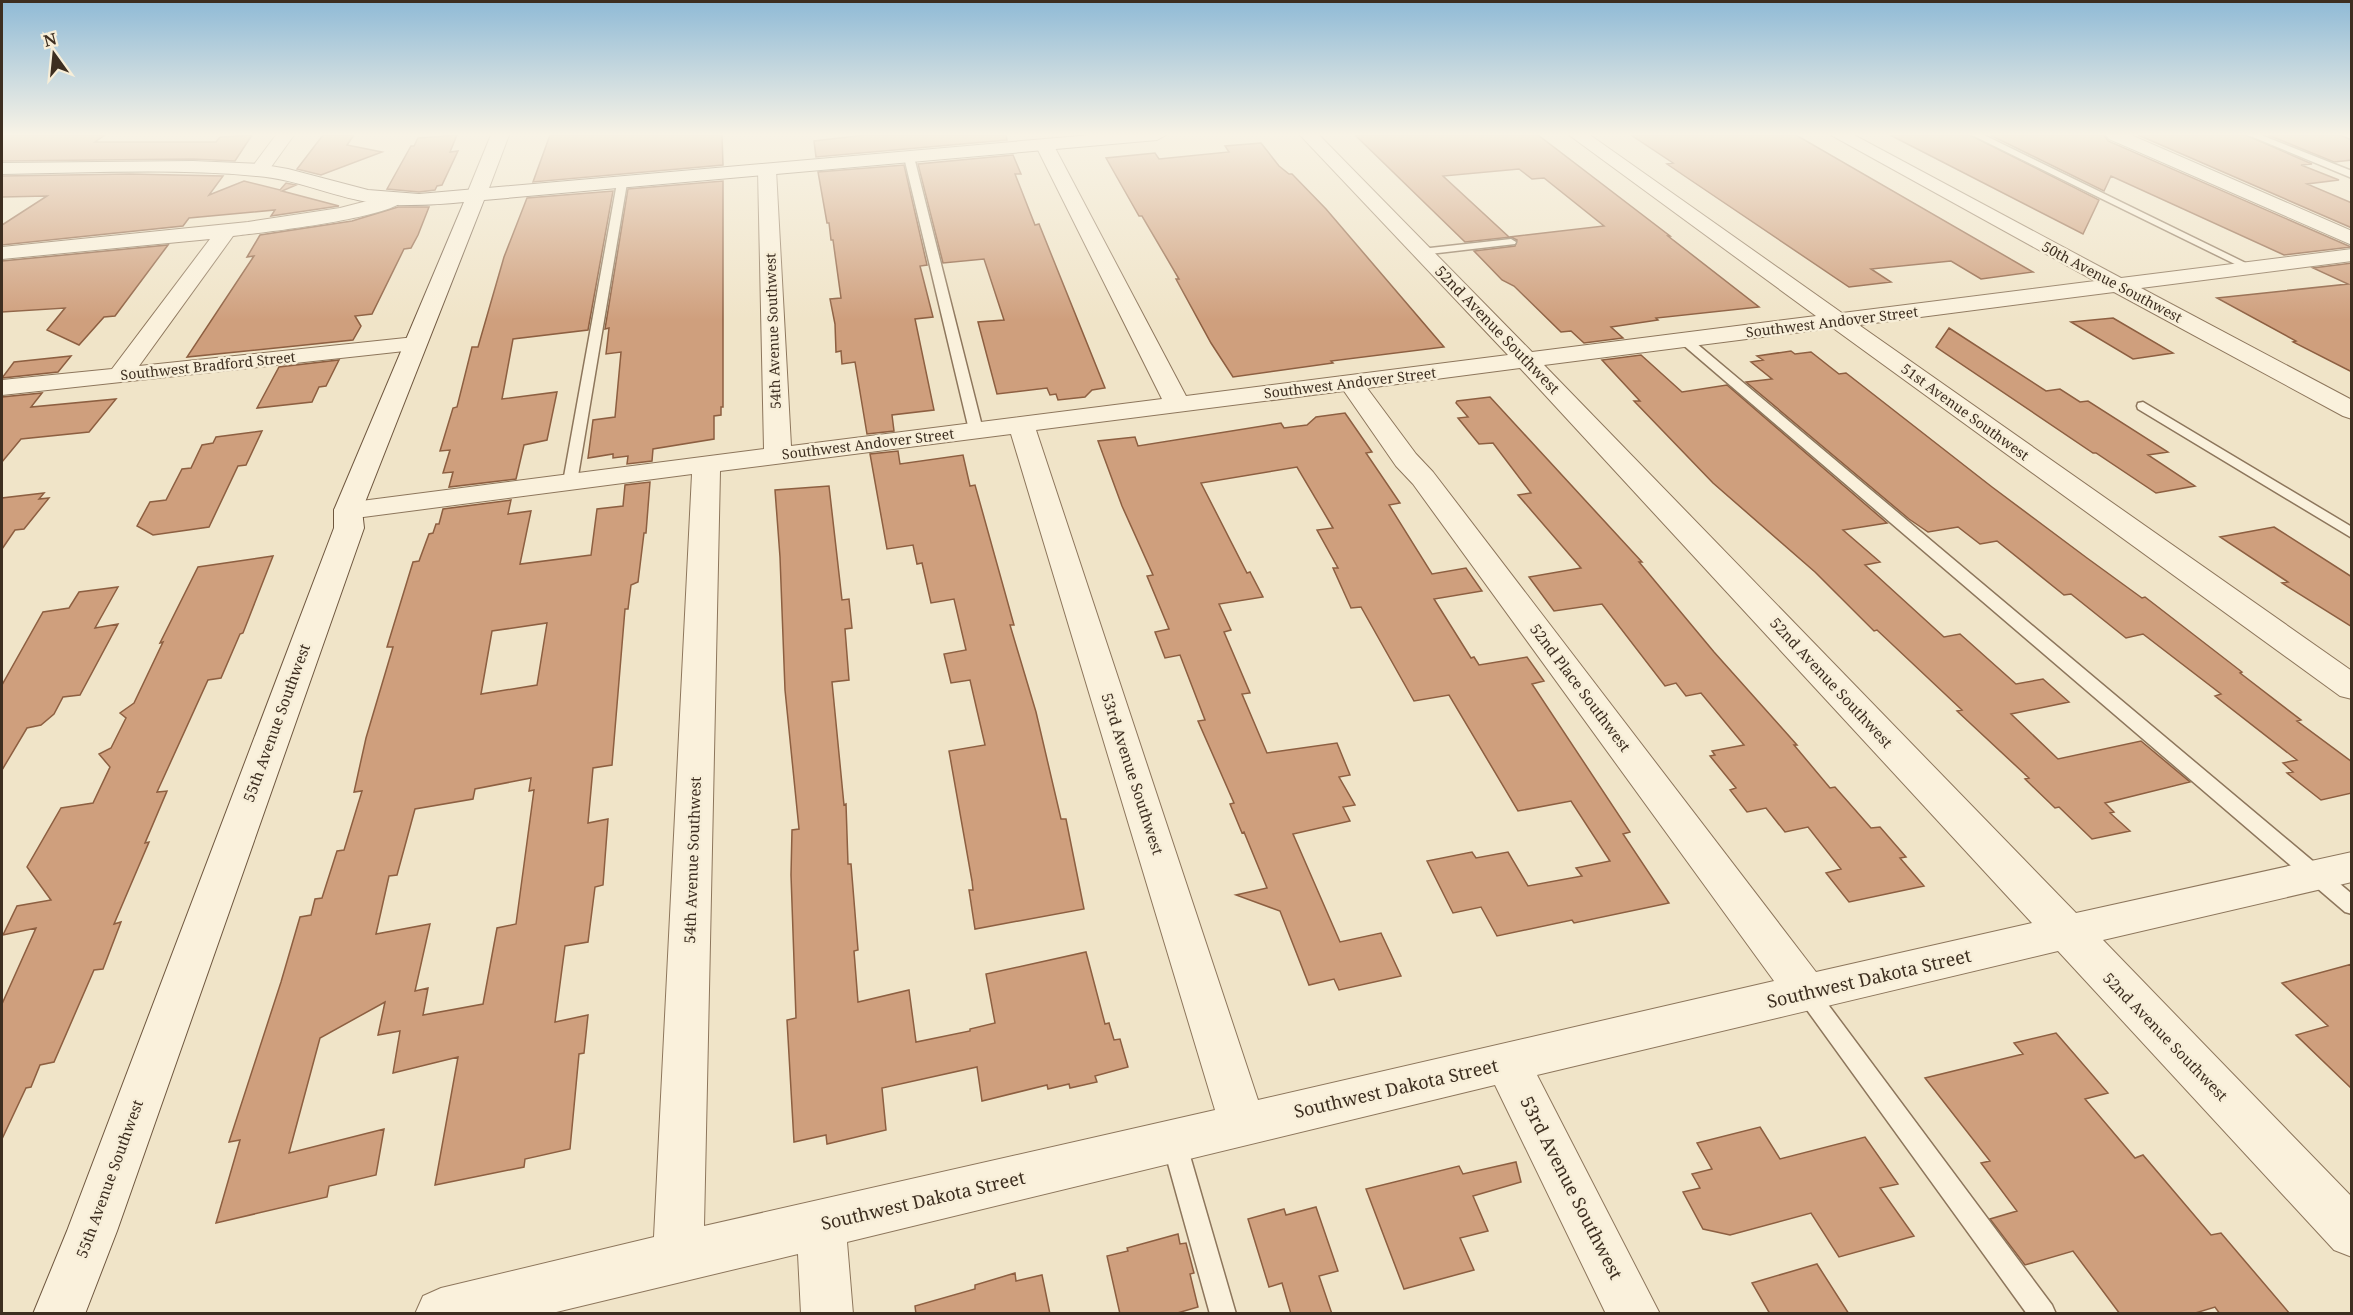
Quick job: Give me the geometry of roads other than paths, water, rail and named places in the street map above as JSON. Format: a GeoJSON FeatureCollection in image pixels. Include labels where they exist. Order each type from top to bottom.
{"type":"FeatureCollection","features":[{"type":"Feature","properties":{"kind":"street"},"geometry":{"type":"LineString","coordinates":[[370,196],[394,200],[468,196]]}},
{"type":"Feature","properties":{"kind":"street","name":"55th Avenue Southwest"},"geometry":{"type":"LineString","coordinates":[[59,1314],[92,1231],[349,528],[348,510],[476,196]]}},
{"type":"Feature","properties":{"kind":"street","name":"54th Avenue Southwest"},"geometry":{"type":"LineString","coordinates":[[767,196],[778,455]]}},
{"type":"Feature","properties":{"kind":"street"},"geometry":{"type":"LineString","coordinates":[[1065,196],[1178,405]]}},
{"type":"Feature","properties":{"kind":"street","name":"52nd Avenue Southwest"},"geometry":{"type":"LineString","coordinates":[[1368,196],[1527,361],[2352,1233]]}},
{"type":"Feature","properties":{"kind":"street","name":"51st Avenue Southwest"},"geometry":{"type":"LineString","coordinates":[[1664,196],[2352,688]]}},
{"type":"Feature","properties":{"kind":"street","name":"50th Avenue Southwest"},"geometry":{"type":"LineString","coordinates":[[1953,196],[2352,411]]}},
{"type":"Feature","properties":{"kind":"street"},"geometry":{"type":"LineString","coordinates":[[2256,196],[2352,238]]}},
{"type":"Feature","properties":{"kind":"street"},"geometry":{"type":"LineString","coordinates":[[2,253],[225,232],[362,210],[394,200]]}},
{"type":"Feature","properties":{"kind":"street"},"geometry":{"type":"LineString","coordinates":[[120,375],[225,232]]}},
{"type":"Feature","properties":{"kind":"street","name":"Southwest Andover Street"},"geometry":{"type":"LineString","coordinates":[[348,510],[2352,255]]}},
{"type":"Feature","properties":{"kind":"street","name":"Southwest Bradford Street"},"geometry":{"type":"LineString","coordinates":[[2,388],[415,344]]}},
{"type":"Feature","properties":{"kind":"street","name":"52nd Place Southwest"},"geometry":{"type":"LineString","coordinates":[[1351,383],[1406,460],[1423,478],[1807,993]]}},
{"type":"Feature","properties":{"kind":"street","name":"53rd Avenue Southwest"},"geometry":{"type":"LineString","coordinates":[[1021,424],[1243,1125]]}},
{"type":"Feature","properties":{"kind":"street","name":"54th Avenue Southwest"},"geometry":{"type":"LineString","coordinates":[[678,1255],[706,464]]}},
{"type":"Feature","properties":{"kind":"street","name":"Southwest Dakota Street"},"geometry":{"type":"LineString","coordinates":[[441,1314],[678,1255],[821,1225],[2333,871]]}},
{"type":"Feature","properties":{"kind":"street","name":"53rd Avenue Southwest"},"geometry":{"type":"LineString","coordinates":[[1507,1063],[1634,1314]]}},
{"type":"Feature","properties":{"kind":"street"},"geometry":{"type":"LineString","coordinates":[[821,1225],[827,1314]]}},
{"type":"Feature","properties":{"kind":"lane"},"geometry":{"type":"LineString","coordinates":[[570,482],[620,196]]}},
{"type":"Feature","properties":{"kind":"lane"},"geometry":{"type":"LineString","coordinates":[[919,196],[976,430]]}},
{"type":"Feature","properties":{"kind":"lane"},"geometry":{"type":"LineString","coordinates":[[2103,196],[2252,268]]}},
{"type":"Feature","properties":{"kind":"lane"},"geometry":{"type":"LineString","coordinates":[[1421,252],[1511,242]]}},
{"type":"Feature","properties":{"kind":"lane"},"geometry":{"type":"LineString","coordinates":[[1686,341],[2333,871],[2352,906]]}},
{"type":"Feature","properties":{"kind":"lane"},"geometry":{"type":"LineString","coordinates":[[2143,406],[2352,534]]}},
{"type":"Feature","properties":{"kind":"lane"},"geometry":{"type":"LineString","coordinates":[[1807,993],[2043,1314]]}},
{"type":"Feature","properties":{"kind":"lane"},"geometry":{"type":"LineString","coordinates":[[1174,1142],[1223,1314]]}}]}
